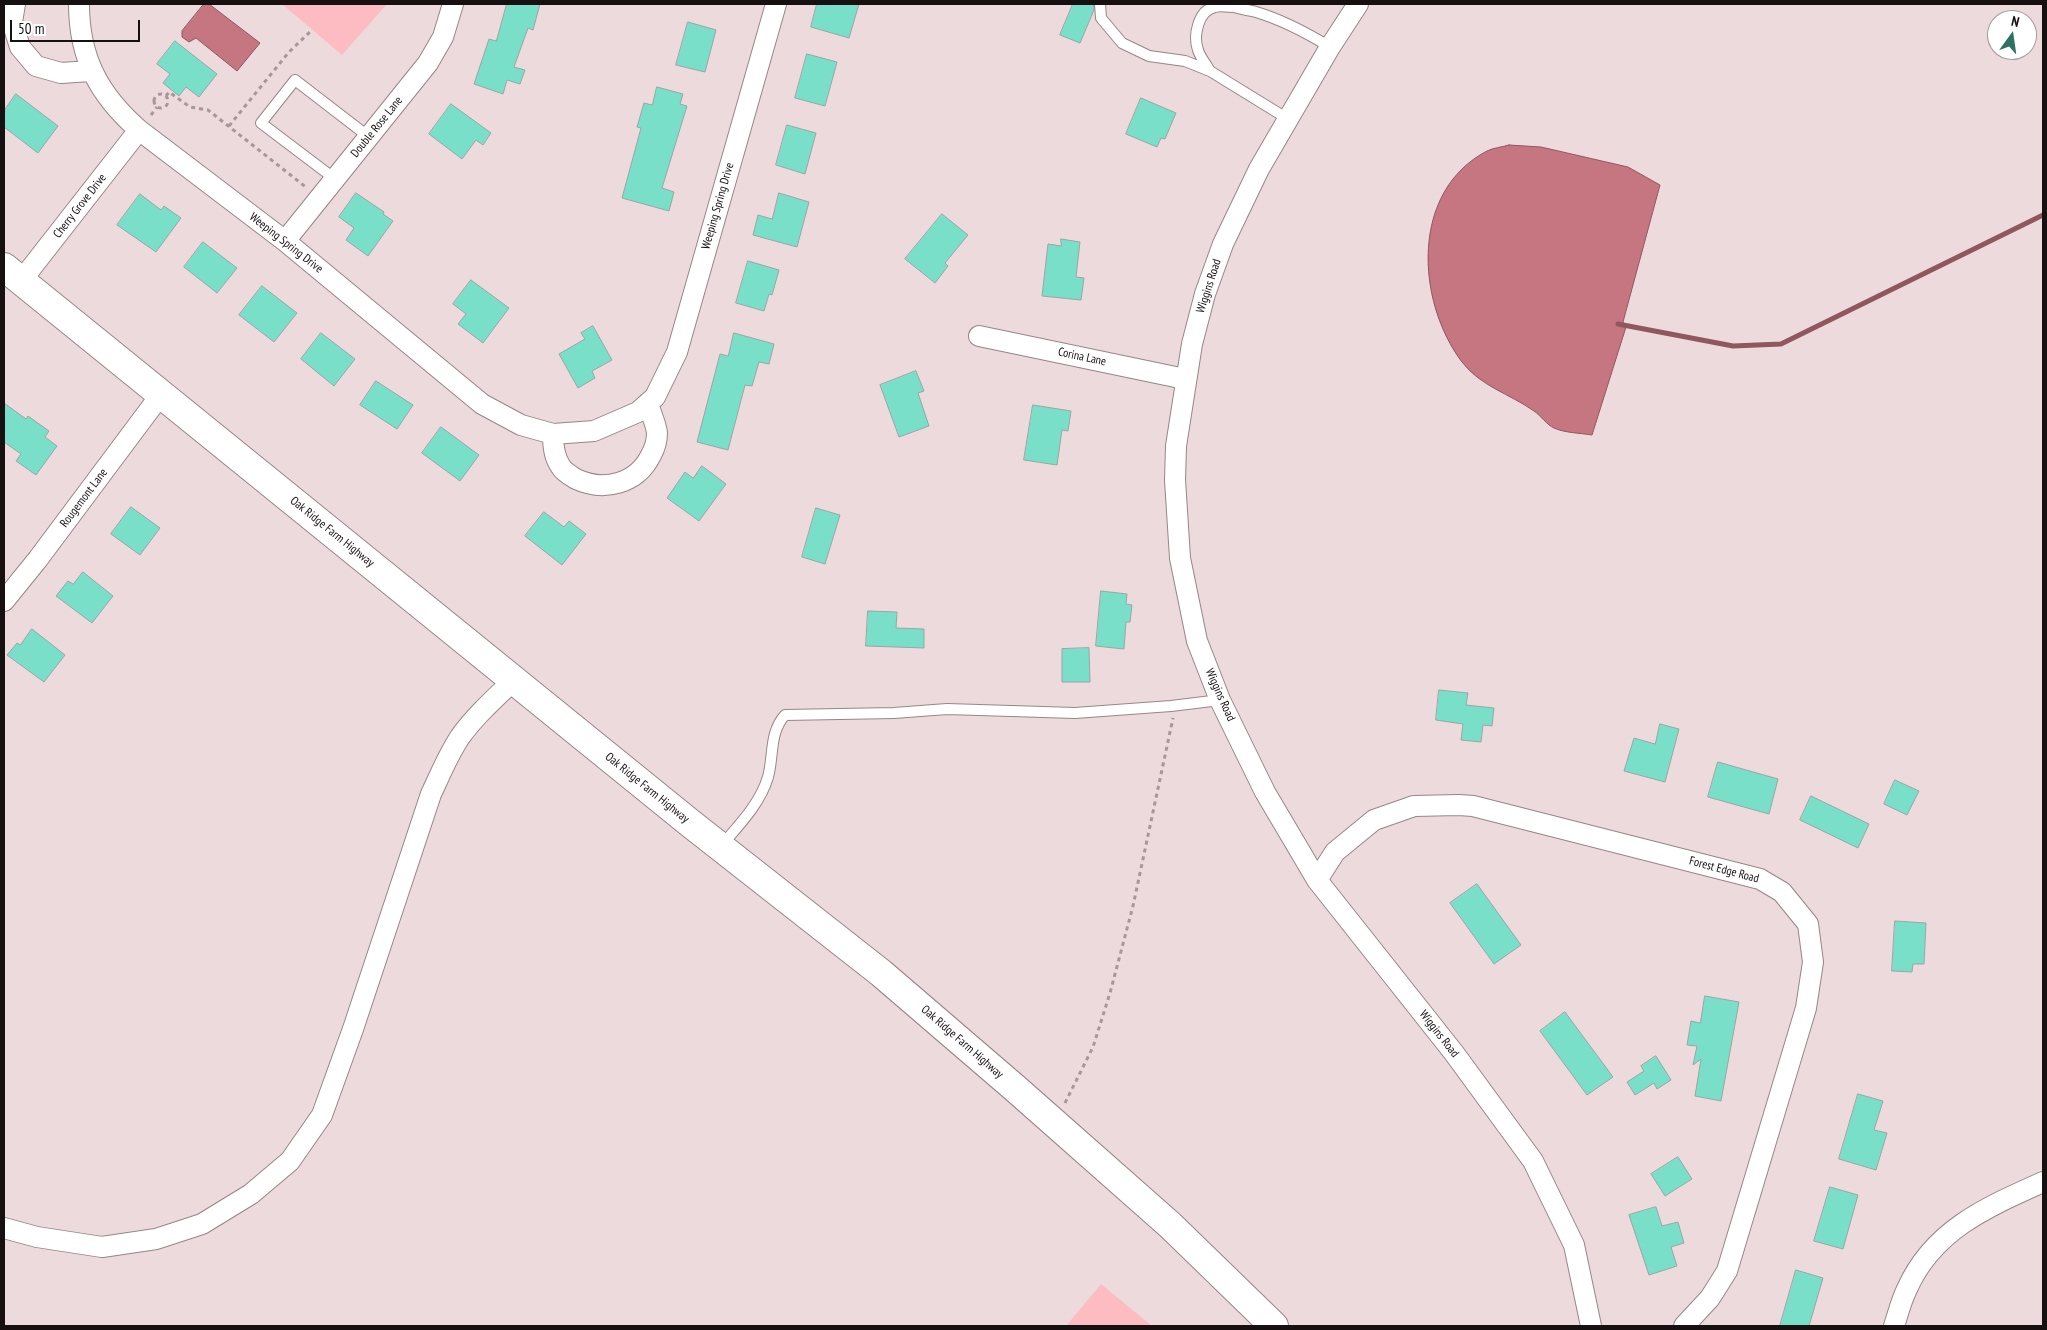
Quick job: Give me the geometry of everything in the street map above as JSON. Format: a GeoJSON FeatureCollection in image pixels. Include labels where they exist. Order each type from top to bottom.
{"type":"FeatureCollection","features":[{"type":"Feature","properties":{"kind":"main road","name":"Oak Ridge Farm Highway"},"geometry":{"type":"LineString","coordinates":[[12,274],[881,974],[1170,1225],[1274,1326]]}},
{"type":"Feature","properties":{"kind":"street"},"geometry":{"type":"LineString","coordinates":[[15,4],[12,22],[20,47],[36,66],[61,73],[90,71]]}},
{"type":"Feature","properties":{"kind":"street","name":"Weeping Spring Drive"},"geometry":{"type":"LineString","coordinates":[[79,4],[82,38],[90,71],[108,99],[122,115],[145,122],[482,404],[520,425],[552,434],[594,431],[638,412],[654,397],[677,352],[776,4]]}},
{"type":"Feature","properties":{"kind":"street","name":"Double Rose Lane"},"geometry":{"type":"LineString","coordinates":[[285,241],[436,51],[443,37],[452,4]]}},
{"type":"Feature","properties":{"kind":"street","name":"Wiggins Road"},"geometry":{"type":"LineString","coordinates":[[1358,4],[1259,168],[1223,244],[1205,294],[1185,379],[1176,446],[1175,480],[1180,558],[1197,641],[1220,700],[1266,792],[1317,880],[1454,1053],[1533,1161],[1574,1245],[1591,1326]]}},
{"type":"Feature","properties":{"kind":"street","name":"Cherry Grove Drive"},"geometry":{"type":"LineString","coordinates":[[12,274],[145,122]]}},
{"type":"Feature","properties":{"kind":"street","name":"Corina Lane"},"geometry":{"type":"LineString","coordinates":[[979,336],[1185,379]]}},
{"type":"Feature","properties":{"kind":"street","name":"Rougemont Lane"},"geometry":{"type":"LineString","coordinates":[[4,601],[44,551],[162,393]]}},
{"type":"Feature","properties":{"kind":"street"},"geometry":{"type":"LineString","coordinates":[[552,434],[554,451],[561,469],[570,476],[586,484],[608,486],[631,479],[647,464],[655,447],[657,433],[648,403]]}},
{"type":"Feature","properties":{"kind":"street"},"geometry":{"type":"LineString","coordinates":[[4,1228],[37,1237],[102,1246],[156,1239],[202,1224],[252,1194],[290,1161],[322,1115],[353,1030],[431,794],[460,737],[483,710],[514,680]]}},
{"type":"Feature","properties":{"kind":"street","name":"Forest Edge Road"},"geometry":{"type":"LineString","coordinates":[[1317,880],[1335,852],[1374,820],[1414,806],[1473,806],[1760,878],[1782,892],[1808,924],[1813,962],[1806,1008],[1727,1271],[1710,1298],[1684,1326]]}},
{"type":"Feature","properties":{"kind":"street"},"geometry":{"type":"LineString","coordinates":[[1894,1326],[1906,1291],[1916,1271],[1943,1237],[1959,1225],[2043,1182]]}},
{"type":"Feature","properties":{"kind":"lane"},"geometry":{"type":"LineString","coordinates":[[1100,4],[1101,18],[1122,43],[1149,56],[1185,61],[1210,71],[1288,119]]}},
{"type":"Feature","properties":{"kind":"lane"},"geometry":{"type":"LineString","coordinates":[[1210,71],[1197,49],[1198,26],[1207,10],[1215,6],[1228,5],[1256,12],[1298,28],[1330,48]]}},
{"type":"Feature","properties":{"kind":"lane"},"geometry":{"type":"LineString","coordinates":[[335,179],[262,123],[295,80],[369,137]]}},
{"type":"Feature","properties":{"kind":"lane"},"geometry":{"type":"LineString","coordinates":[[720,846],[750,811],[768,777],[776,725],[785,715],[894,713],[948,709],[1075,713],[1176,706],[1220,700]]}},
{"type":"Feature","properties":{"kind":"path"},"geometry":{"type":"LineString","coordinates":[[230,126],[289,52],[312,30]]}},
{"type":"Feature","properties":{"kind":"path"},"geometry":{"type":"LineString","coordinates":[[166,96],[170,92],[190,107],[205,108],[307,188]]}},
{"type":"Feature","properties":{"kind":"path"},"geometry":{"type":"LineString","coordinates":[[157,107],[155,103],[156,98],[160,95],[166,96]]}},
{"type":"Feature","properties":{"kind":"path"},"geometry":{"type":"LineString","coordinates":[[157,107],[164,108],[167,105],[168,100],[166,96]]}},
{"type":"Feature","properties":{"kind":"path"},"geometry":{"type":"LineString","coordinates":[[145,122],[157,107]]}},
{"type":"Feature","properties":{"kind":"path"},"geometry":{"type":"LineString","coordinates":[[1054,1123],[1093,1047],[1110,993],[1133,906],[1176,706]]}},
{"type":"Feature","properties":{"kind":"shaded area"},"geometry":{"type":"Polygon","coordinates":[[[204,4],[209,4],[260,43],[237,71],[196,38],[189,42],[182,37],[182,31],[204,4]]]}},
{"type":"Feature","properties":{"kind":"shaded area"},"geometry":{"type":"Polygon","coordinates":[[[282,4],[387,4],[342,55],[282,4]]]}},
{"type":"Feature","properties":{"kind":"shaded area"},"geometry":{"type":"Polygon","coordinates":[[[1509,145],[1541,147],[1628,167],[1660,185],[1623,322],[1626,327],[1592,435],[1554,428],[1525,405],[1486,384],[1477,377],[1462,362],[1447,337],[1436,309],[1429,279],[1428,249],[1433,219],[1444,192],[1462,169],[1487,151],[1509,145]]]}},
{"type":"Feature","properties":{"kind":"shaded area"},"geometry":{"type":"Polygon","coordinates":[[[1101,1284],[1152,1326],[1066,1326],[1101,1284]]]}},
{"type":"Feature","properties":{"kind":"building"},"geometry":{"type":"Polygon","coordinates":[[[507,4],[540,4],[533,30],[528,28],[514,67],[525,70],[520,84],[507,80],[503,94],[474,84],[489,39],[496,41],[507,4]]]}},
{"type":"Feature","properties":{"kind":"building"},"geometry":{"type":"Polygon","coordinates":[[[817,4],[859,4],[849,38],[811,27],[817,4]]]}},
{"type":"Feature","properties":{"kind":"building"},"geometry":{"type":"Polygon","coordinates":[[[1073,4],[1093,4],[1094,10],[1080,43],[1060,35],[1073,4]]]}},
{"type":"Feature","properties":{"kind":"building"},"geometry":{"type":"Polygon","coordinates":[[[688,22],[716,30],[705,72],[676,65],[688,22]]]}},
{"type":"Feature","properties":{"kind":"building"},"geometry":{"type":"Polygon","coordinates":[[[175,41],[217,74],[199,97],[186,87],[179,96],[163,83],[170,74],[157,64],[175,41]]]}},
{"type":"Feature","properties":{"kind":"building"},"geometry":{"type":"Polygon","coordinates":[[[807,54],[837,62],[825,106],[795,98],[807,54]]]}},
{"type":"Feature","properties":{"kind":"building"},"geometry":{"type":"Polygon","coordinates":[[[657,87],[683,94],[680,104],[687,106],[662,188],[674,192],[669,211],[622,198],[641,128],[637,127],[644,103],[652,105],[657,87]]]}},
{"type":"Feature","properties":{"kind":"building"},"geometry":{"type":"Polygon","coordinates":[[[16,94],[58,126],[38,153],[4,127],[4,111],[16,94]]]}},
{"type":"Feature","properties":{"kind":"building"},"geometry":{"type":"Polygon","coordinates":[[[1141,98],[1176,113],[1165,139],[1161,138],[1157,147],[1126,134],[1141,98]]]}},
{"type":"Feature","properties":{"kind":"building"},"geometry":{"type":"Polygon","coordinates":[[[451,104],[491,133],[483,145],[476,140],[462,159],[429,134],[451,104]]]}},
{"type":"Feature","properties":{"kind":"building"},"geometry":{"type":"Polygon","coordinates":[[[787,125],[816,133],[805,174],[776,165],[787,125]]]}},
{"type":"Feature","properties":{"kind":"building"},"geometry":{"type":"Polygon","coordinates":[[[356,193],[384,212],[383,214],[393,221],[368,256],[346,240],[354,228],[339,217],[356,193]]]}},
{"type":"Feature","properties":{"kind":"building"},"geometry":{"type":"Polygon","coordinates":[[[779,193],[809,202],[797,247],[753,235],[758,215],[772,219],[779,193]]]}},
{"type":"Feature","properties":{"kind":"building"},"geometry":{"type":"Polygon","coordinates":[[[140,194],[161,210],[164,206],[181,218],[156,252],[117,225],[140,194]]]}},
{"type":"Feature","properties":{"kind":"building"},"geometry":{"type":"Polygon","coordinates":[[[942,214],[968,235],[945,263],[948,266],[935,283],[905,259],[942,214]]]}},
{"type":"Feature","properties":{"kind":"building"},"geometry":{"type":"Polygon","coordinates":[[[1061,239],[1080,242],[1076,277],[1084,278],[1081,300],[1042,296],[1048,244],[1061,246],[1061,239]]]}},
{"type":"Feature","properties":{"kind":"building"},"geometry":{"type":"Polygon","coordinates":[[[203,242],[237,268],[217,293],[184,267],[203,242]]]}},
{"type":"Feature","properties":{"kind":"building"},"geometry":{"type":"Polygon","coordinates":[[[748,261],[779,270],[772,295],[769,294],[764,311],[736,303],[748,261]]]}},
{"type":"Feature","properties":{"kind":"building"},"geometry":{"type":"Polygon","coordinates":[[[471,280],[509,308],[483,343],[458,324],[466,314],[453,304],[471,280]]]}},
{"type":"Feature","properties":{"kind":"building"},"geometry":{"type":"Polygon","coordinates":[[[262,286],[297,313],[274,342],[239,315],[262,286]]]}},
{"type":"Feature","properties":{"kind":"building"},"geometry":{"type":"Polygon","coordinates":[[[593,326],[612,360],[592,371],[595,378],[578,388],[559,354],[585,339],[581,333],[593,326]]]}},
{"type":"Feature","properties":{"kind":"building"},"geometry":{"type":"Polygon","coordinates":[[[321,333],[355,359],[334,386],[301,359],[321,333]]]}},
{"type":"Feature","properties":{"kind":"building"},"geometry":{"type":"Polygon","coordinates":[[[734,333],[774,344],[769,364],[759,362],[752,386],[745,385],[728,450],[697,442],[720,354],[728,356],[734,333]]]}},
{"type":"Feature","properties":{"kind":"building"},"geometry":{"type":"Polygon","coordinates":[[[916,371],[924,391],[918,393],[929,426],[899,437],[880,385],[916,371]]]}},
{"type":"Feature","properties":{"kind":"building"},"geometry":{"type":"Polygon","coordinates":[[[376,381],[413,405],[397,429],[360,405],[376,381]]]}},
{"type":"Feature","properties":{"kind":"building"},"geometry":{"type":"Polygon","coordinates":[[[4,403],[26,419],[28,416],[49,431],[45,437],[57,446],[36,475],[16,461],[21,454],[4,442],[4,403]]]}},
{"type":"Feature","properties":{"kind":"building"},"geometry":{"type":"Polygon","coordinates":[[[1033,405],[1071,411],[1068,431],[1062,430],[1057,465],[1024,460],[1033,405]]]}},
{"type":"Feature","properties":{"kind":"building"},"geometry":{"type":"Polygon","coordinates":[[[441,427],[479,455],[460,481],[422,453],[441,427]]]}},
{"type":"Feature","properties":{"kind":"building"},"geometry":{"type":"Polygon","coordinates":[[[702,466],[726,484],[699,521],[667,498],[685,472],[693,478],[702,466]]]}},
{"type":"Feature","properties":{"kind":"building"},"geometry":{"type":"Polygon","coordinates":[[[131,507],[160,528],[140,555],[111,534],[131,507]]]}},
{"type":"Feature","properties":{"kind":"building"},"geometry":{"type":"Polygon","coordinates":[[[816,508],[840,515],[825,564],[802,557],[816,508]]]}},
{"type":"Feature","properties":{"kind":"building"},"geometry":{"type":"Polygon","coordinates":[[[544,512],[564,527],[569,521],[586,534],[562,565],[525,536],[544,512]]]}},
{"type":"Feature","properties":{"kind":"building"},"geometry":{"type":"Polygon","coordinates":[[[83,572],[113,596],[92,623],[56,596],[68,581],[73,584],[83,572]]]}},
{"type":"Feature","properties":{"kind":"building"},"geometry":{"type":"Polygon","coordinates":[[[1101,591],[1127,594],[1126,604],[1132,605],[1130,622],[1126,622],[1124,649],[1096,646],[1101,591]]]}},
{"type":"Feature","properties":{"kind":"building"},"geometry":{"type":"Polygon","coordinates":[[[868,611],[897,612],[896,628],[924,629],[924,648],[866,646],[868,611]]]}},
{"type":"Feature","properties":{"kind":"building"},"geometry":{"type":"Polygon","coordinates":[[[32,629],[65,655],[44,682],[7,655],[17,643],[20,645],[32,629]]]}},
{"type":"Feature","properties":{"kind":"building"},"geometry":{"type":"Polygon","coordinates":[[[1089,648],[1090,682],[1062,682],[1062,649],[1089,648]]]}},
{"type":"Feature","properties":{"kind":"building"},"geometry":{"type":"Polygon","coordinates":[[[1439,690],[1468,693],[1466,705],[1494,708],[1492,726],[1483,725],[1481,742],[1461,740],[1463,724],[1436,720],[1439,690]]]}},
{"type":"Feature","properties":{"kind":"building"},"geometry":{"type":"Polygon","coordinates":[[[1660,724],[1679,729],[1665,782],[1624,771],[1634,738],[1655,744],[1660,724]]]}},
{"type":"Feature","properties":{"kind":"building"},"geometry":{"type":"Polygon","coordinates":[[[1718,762],[1778,779],[1769,814],[1708,797],[1718,762]]]}},
{"type":"Feature","properties":{"kind":"building"},"geometry":{"type":"Polygon","coordinates":[[[1895,780],[1919,791],[1907,815],[1884,804],[1895,780]]]}},
{"type":"Feature","properties":{"kind":"building"},"geometry":{"type":"Polygon","coordinates":[[[1811,796],[1869,824],[1858,848],[1800,820],[1811,796]]]}},
{"type":"Feature","properties":{"kind":"building"},"geometry":{"type":"Polygon","coordinates":[[[1477,884],[1521,945],[1494,964],[1450,903],[1477,884]]]}},
{"type":"Feature","properties":{"kind":"building"},"geometry":{"type":"Polygon","coordinates":[[[1895,921],[1926,923],[1924,964],[1913,964],[1912,972],[1892,971],[1895,921]]]}},
{"type":"Feature","properties":{"kind":"building"},"geometry":{"type":"Polygon","coordinates":[[[1705,996],[1739,1002],[1721,1101],[1695,1096],[1701,1059],[1693,1065],[1697,1046],[1687,1045],[1691,1021],[1700,1023],[1705,996]]]}},
{"type":"Feature","properties":{"kind":"building"},"geometry":{"type":"Polygon","coordinates":[[[1565,1012],[1613,1077],[1587,1095],[1540,1031],[1565,1012]]]}},
{"type":"Feature","properties":{"kind":"building"},"geometry":{"type":"Polygon","coordinates":[[[1656,1056],[1671,1080],[1657,1089],[1654,1083],[1635,1095],[1627,1082],[1644,1071],[1641,1066],[1656,1056]]]}},
{"type":"Feature","properties":{"kind":"building"},"geometry":{"type":"Polygon","coordinates":[[[1858,1094],[1883,1101],[1874,1130],[1887,1133],[1876,1170],[1839,1159],[1858,1094]]]}},
{"type":"Feature","properties":{"kind":"building"},"geometry":{"type":"Polygon","coordinates":[[[1678,1157],[1692,1179],[1665,1196],[1651,1174],[1678,1157]]]}},
{"type":"Feature","properties":{"kind":"building"},"geometry":{"type":"Polygon","coordinates":[[[1830,1187],[1858,1195],[1843,1249],[1814,1241],[1830,1187]]]}},
{"type":"Feature","properties":{"kind":"building"},"geometry":{"type":"Polygon","coordinates":[[[1656,1207],[1662,1226],[1678,1222],[1684,1243],[1671,1247],[1677,1266],[1649,1275],[1629,1215],[1656,1207]]]}},
{"type":"Feature","properties":{"kind":"building"},"geometry":{"type":"Polygon","coordinates":[[[1796,1270],[1823,1278],[1809,1326],[1780,1326],[1796,1270]]]}},
{"type":"Feature","properties":{"kind":"waterway"},"geometry":{"type":"LineString","coordinates":[[1618,324],[1733,346],[1781,344],[2043,215]]}}]}
